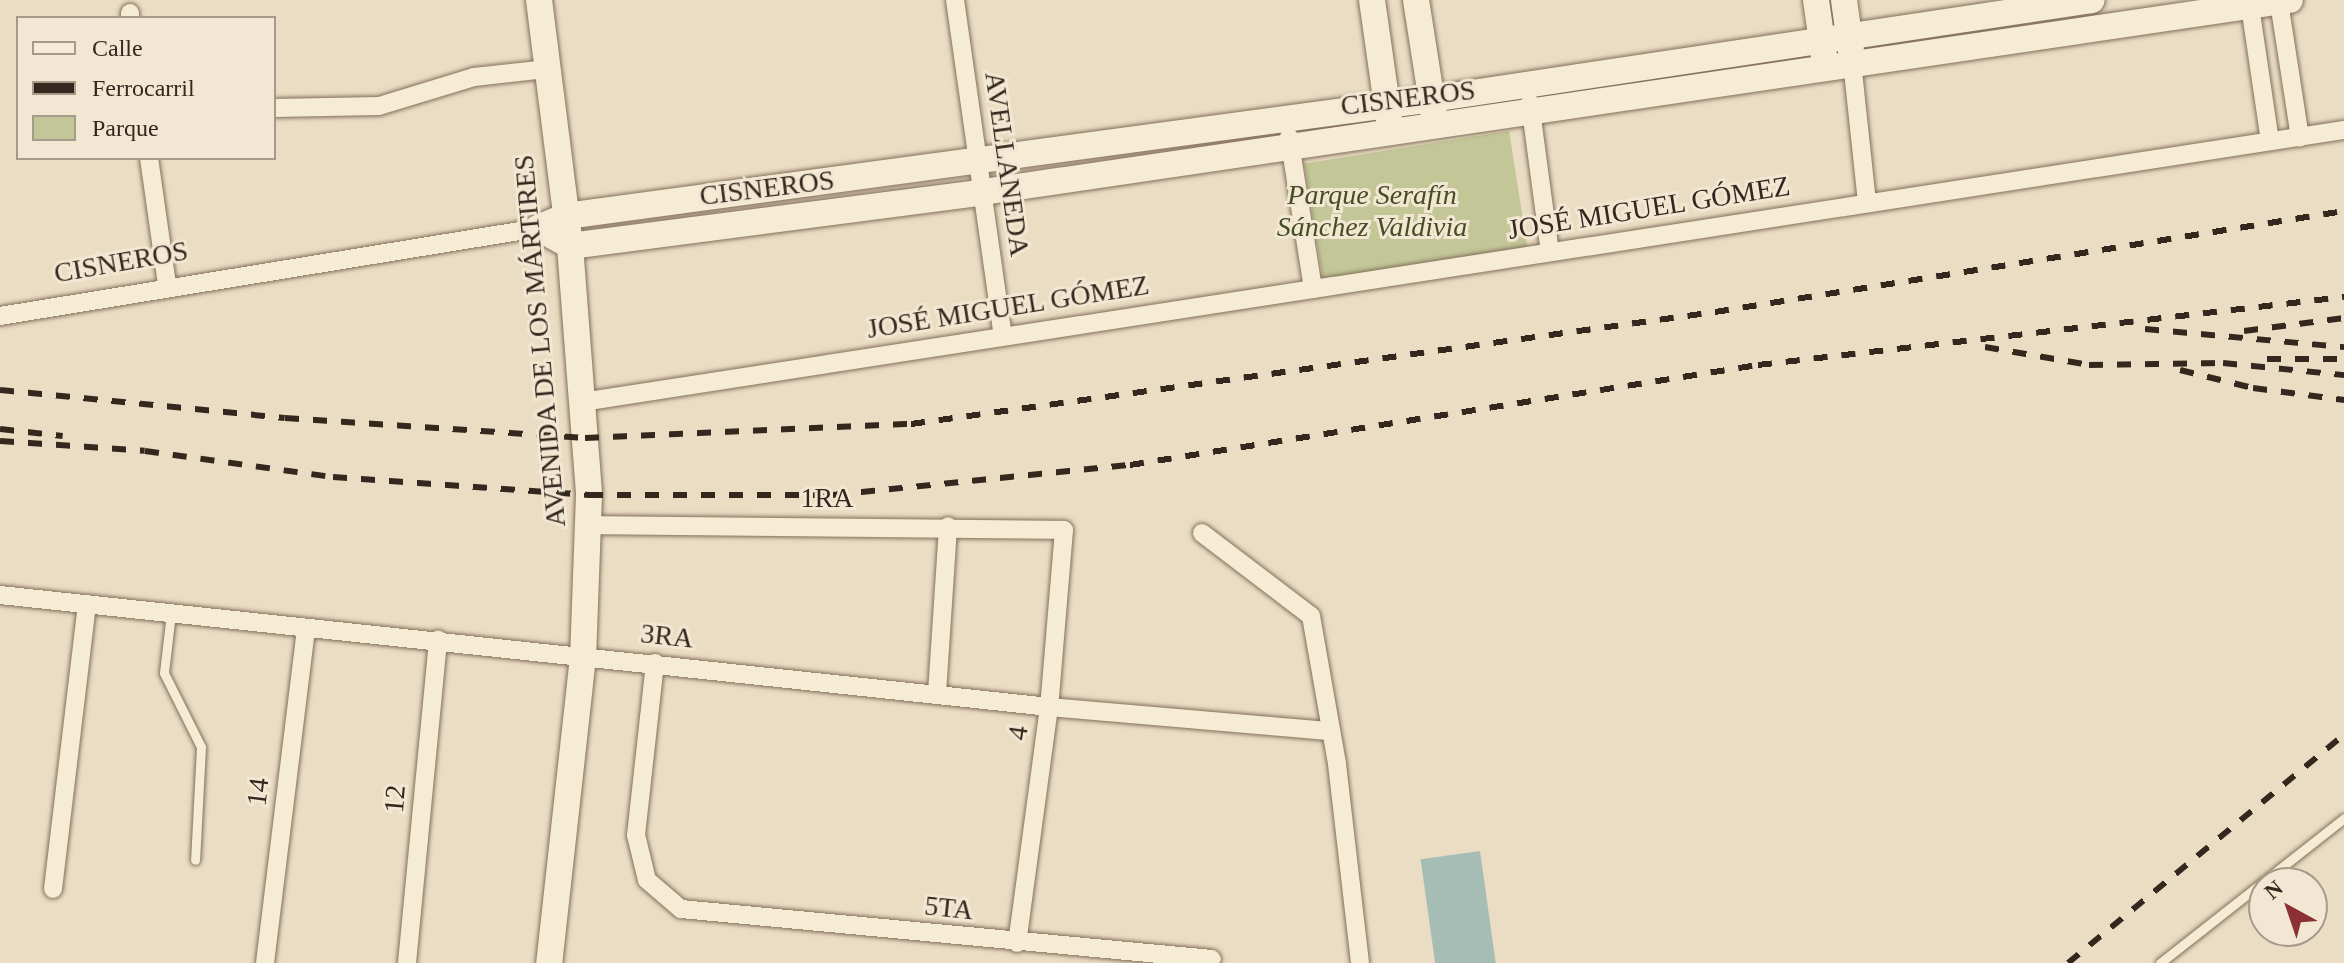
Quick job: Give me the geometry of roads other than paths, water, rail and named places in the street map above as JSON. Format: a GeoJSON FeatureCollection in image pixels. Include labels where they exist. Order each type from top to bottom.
{"type":"FeatureCollection","features":[{"type":"Feature","properties":{"kind":"street","name":"AVENIDA DE LOS MÁRTIRES"},"geometry":{"type":"LineString","coordinates":[[539,0],[570,246],[589,525],[583,657],[549,963]]}},
{"type":"Feature","properties":{"kind":"street","name":"AVELLANEDA"},"geometry":{"type":"LineString","coordinates":[[955,0],[1003,336]]}},
{"type":"Feature","properties":{"kind":"street"},"geometry":{"type":"LineString","coordinates":[[1372,0],[1391,132]]}},
{"type":"Feature","properties":{"kind":"street"},"geometry":{"type":"LineString","coordinates":[[1416,0],[1436,127]]}},
{"type":"Feature","properties":{"kind":"street"},"geometry":{"type":"LineString","coordinates":[[1816,0],[1822,38],[1839,64],[1867,203]]}},
{"type":"Feature","properties":{"kind":"street"},"geometry":{"type":"LineString","coordinates":[[1839,64],[1849,35],[1844,0]]}},
{"type":"Feature","properties":{"kind":"street","name":"CISNEROS"},"geometry":{"type":"LineString","coordinates":[[0,316],[167,285],[538,228],[566,216],[1432,99],[1822,38],[2092,0]]}},
{"type":"Feature","properties":{"kind":"street"},"geometry":{"type":"LineString","coordinates":[[2283,1],[2300,137]]}},
{"type":"Feature","properties":{"kind":"street","name":"CISNEROS"},"geometry":{"type":"LineString","coordinates":[[570,246],[983,192],[1531,114],[1839,64],[2249,3],[2283,1]]}},
{"type":"Feature","properties":{"kind":"street"},"geometry":{"type":"LineString","coordinates":[[2249,3],[2270,141]]}},
{"type":"Feature","properties":{"kind":"street"},"geometry":{"type":"LineString","coordinates":[[276,108],[379,106],[474,77],[546,69]]}},
{"type":"Feature","properties":{"kind":"street"},"geometry":{"type":"LineString","coordinates":[[1528,84],[1550,252]]}},
{"type":"Feature","properties":{"kind":"street"},"geometry":{"type":"LineString","coordinates":[[1286,118],[1313,289]]}},
{"type":"Feature","properties":{"kind":"street","name":"JOSÉ MIGUEL GÓMEZ"},"geometry":{"type":"LineString","coordinates":[[582,402],[2344,130]]}},
{"type":"Feature","properties":{"kind":"street"},"geometry":{"type":"LineString","coordinates":[[149,160],[167,285]]}},
{"type":"Feature","properties":{"kind":"street"},"geometry":{"type":"LineString","coordinates":[[538,228],[570,246]]}},
{"type":"Feature","properties":{"kind":"street","name":"1RA"},"geometry":{"type":"LineString","coordinates":[[589,525],[948,526],[1064,530]]}},
{"type":"Feature","properties":{"kind":"street"},"geometry":{"type":"LineString","coordinates":[[937,693],[948,526]]}},
{"type":"Feature","properties":{"kind":"street","name":"4"},"geometry":{"type":"LineString","coordinates":[[1017,943],[1049,707],[1064,530]]}},
{"type":"Feature","properties":{"kind":"street"},"geometry":{"type":"LineString","coordinates":[[1202,533],[1311,616],[1328,731],[1337,764],[1360,963]]}},
{"type":"Feature","properties":{"kind":"street","name":"3RA"},"geometry":{"type":"LineString","coordinates":[[0,595],[438,639],[1049,707],[1328,731]]}},
{"type":"Feature","properties":{"kind":"street"},"geometry":{"type":"LineString","coordinates":[[53,889],[87,604]]}},
{"type":"Feature","properties":{"kind":"street","name":"14"},"geometry":{"type":"LineString","coordinates":[[265,963],[306,628]]}},
{"type":"Feature","properties":{"kind":"street","name":"12"},"geometry":{"type":"LineString","coordinates":[[407,963],[438,639]]}},
{"type":"Feature","properties":{"kind":"street","name":"5TA"},"geometry":{"type":"LineString","coordinates":[[655,663],[636,835],[647,880],[681,909],[1212,959]]}},
{"type":"Feature","properties":{"kind":"lane"},"geometry":{"type":"LineString","coordinates":[[171,613],[164,673],[201,747],[195,860]]}},
{"type":"Feature","properties":{"kind":"lane"},"geometry":{"type":"LineString","coordinates":[[2160,963],[2344,818]]}},
{"type":"Feature","properties":{"kind":"water"},"geometry":{"type":"Polygon","coordinates":[[[1480,851],[1496,963],[1435,963],[1421,859],[1480,851]]]}},
{"type":"Feature","properties":{"kind":"railway"},"geometry":{"type":"LineString","coordinates":[[0,390],[285,418],[585,438],[911,424],[1715,312],[2344,211]]}},
{"type":"Feature","properties":{"kind":"railway"},"geometry":{"type":"LineString","coordinates":[[0,441],[145,451],[333,477],[589,495],[833,495],[1130,465],[1758,365],[2344,297]]}},
{"type":"Feature","properties":{"kind":"railway"},"geometry":{"type":"LineString","coordinates":[[2244,331],[2344,318]]}},
{"type":"Feature","properties":{"kind":"railway"},"geometry":{"type":"LineString","coordinates":[[2145,329],[2344,347]]}},
{"type":"Feature","properties":{"kind":"railway"},"geometry":{"type":"LineString","coordinates":[[1985,347],[2089,365],[2223,363],[2344,375]]}},
{"type":"Feature","properties":{"kind":"railway"},"geometry":{"type":"LineString","coordinates":[[2267,359],[2344,359]]}},
{"type":"Feature","properties":{"kind":"railway"},"geometry":{"type":"LineString","coordinates":[[2180,370],[2253,388],[2344,400]]}},
{"type":"Feature","properties":{"kind":"railway"},"geometry":{"type":"LineString","coordinates":[[0,429],[63,436]]}},
{"type":"Feature","properties":{"kind":"railway"},"geometry":{"type":"LineString","coordinates":[[2068,963],[2344,735]]}},
{"type":"Feature","properties":{"kind":"park label","name":"Parque Serafín Sánchez Valdivia"},"geometry":{"type":"Point","coordinates":[1372,211]}}]}
